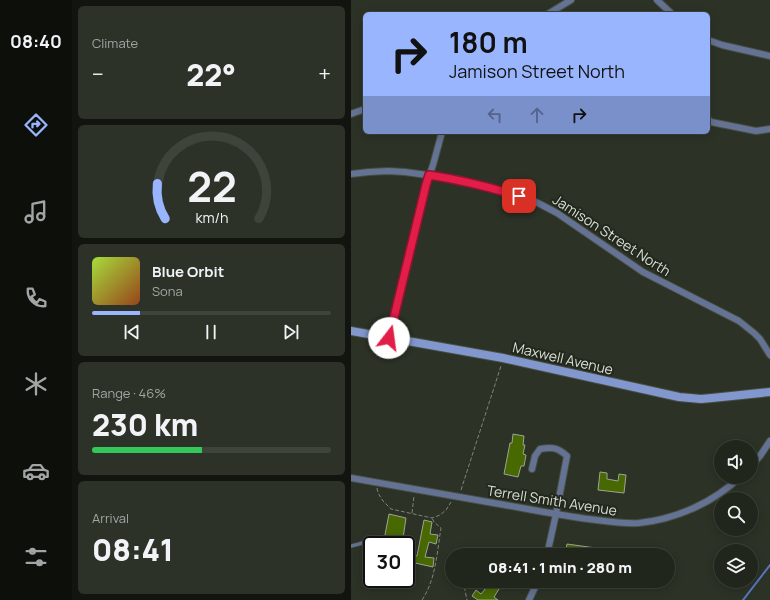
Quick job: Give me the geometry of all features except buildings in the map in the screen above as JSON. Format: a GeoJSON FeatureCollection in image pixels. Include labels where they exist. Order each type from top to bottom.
{"type":"FeatureCollection","features":[{"type":"Feature","properties":{"kind":"main road","name":"Maxwell Avenue"},"geometry":{"type":"LineString","coordinates":[[351,331],[503,358],[679,397],[701,399],[770,392]]}},
{"type":"Feature","properties":{"kind":"street"},"geometry":{"type":"LineString","coordinates":[[551,12],[571,0]]}},
{"type":"Feature","properties":{"kind":"street"},"geometry":{"type":"LineString","coordinates":[[657,0],[670,12]]}},
{"type":"Feature","properties":{"kind":"street"},"geometry":{"type":"LineString","coordinates":[[710,41],[770,56]]}},
{"type":"Feature","properties":{"kind":"street"},"geometry":{"type":"LineString","coordinates":[[351,114],[363,110]]}},
{"type":"Feature","properties":{"kind":"street"},"geometry":{"type":"LineString","coordinates":[[710,121],[756,131],[770,129]]}},
{"type":"Feature","properties":{"kind":"street"},"geometry":{"type":"LineString","coordinates":[[389,338],[426,185],[441,134]]}},
{"type":"Feature","properties":{"kind":"street","name":"Jamison Street North"},"geometry":{"type":"LineString","coordinates":[[351,174],[388,171],[429,175],[456,179],[525,197],[548,208],[643,272],[739,321],[760,339],[770,355]]}},
{"type":"Feature","properties":{"kind":"street"},"geometry":{"type":"LineString","coordinates":[[758,457],[770,441]]}},
{"type":"Feature","properties":{"kind":"street"},"geometry":{"type":"LineString","coordinates":[[532,468],[535,456],[540,449],[551,447],[561,450],[567,456],[557,514],[549,548]]}},
{"type":"Feature","properties":{"kind":"street","name":"Terrell Smith Avenue"},"geometry":{"type":"LineString","coordinates":[[351,478],[557,514],[611,522],[632,523],[657,520],[688,511],[704,503],[731,484]]}},
{"type":"Feature","properties":{"kind":"street"},"geometry":{"type":"LineString","coordinates":[[529,600],[535,588]]}},
{"type":"Feature","properties":{"kind":"lane"},"geometry":{"type":"LineString","coordinates":[[351,546],[363,543]]}},
{"type":"Feature","properties":{"kind":"path"},"geometry":{"type":"LineString","coordinates":[[375,482],[378,493],[383,501],[391,508],[431,518],[440,515],[446,510],[457,496],[503,358]]}},
{"type":"Feature","properties":{"kind":"path"},"geometry":{"type":"LineString","coordinates":[[412,513],[415,489]]}},
{"type":"Feature","properties":{"kind":"path"},"geometry":{"type":"LineString","coordinates":[[422,600],[430,585],[441,528],[431,518]]}},
{"type":"Feature","properties":{"kind":"path"},"geometry":{"type":"LineString","coordinates":[[464,588],[467,600]]}},
{"type":"Feature","properties":{"kind":"waterway"},"geometry":{"type":"LineString","coordinates":[[743,600],[770,565]]}},
{"type":"Feature","properties":{"kind":"route"},"geometry":{"type":"LineString","coordinates":[[389,338],[429,175],[456,179],[519,196]]}}]}
